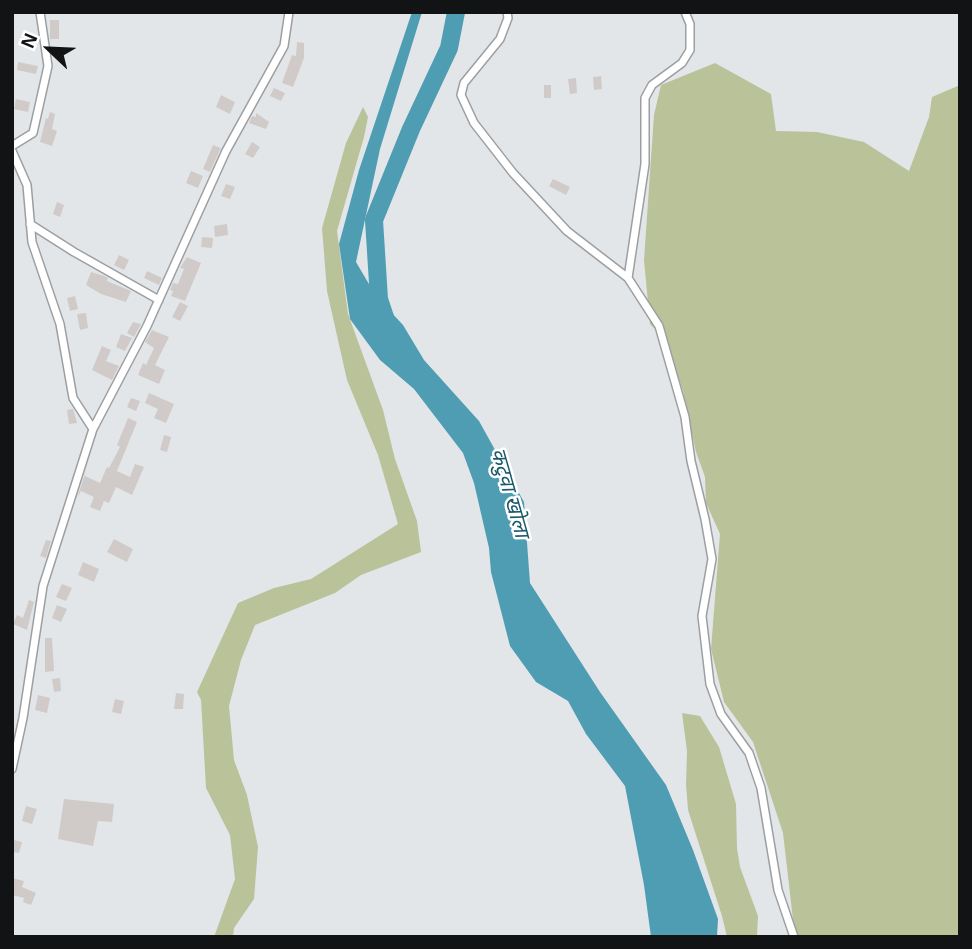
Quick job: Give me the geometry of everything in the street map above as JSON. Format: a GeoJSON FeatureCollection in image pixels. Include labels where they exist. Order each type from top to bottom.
{"type":"FeatureCollection","features":[{"type":"Feature","properties":{"kind":"street"},"geometry":{"type":"LineString","coordinates":[[40,12],[48,66],[33,133],[12,149],[27,185],[32,242],[60,324],[73,398],[93,429]]}},
{"type":"Feature","properties":{"kind":"street"},"geometry":{"type":"LineString","coordinates":[[12,769],[23,718],[43,586],[93,429],[159,300],[226,151],[284,46],[289,12]]}},
{"type":"Feature","properties":{"kind":"street"},"geometry":{"type":"LineString","coordinates":[[507,12],[500,39],[464,83],[461,95],[474,124],[513,173],[567,231],[628,278],[659,326],[685,417],[691,461],[712,559],[702,616],[710,684],[720,714],[749,753],[761,788],[778,890],[792,935]]}},
{"type":"Feature","properties":{"kind":"street"},"geometry":{"type":"LineString","coordinates":[[628,278],[645,164],[645,98],[652,85],[682,63],[690,50],[690,24],[685,12]]}},
{"type":"Feature","properties":{"kind":"street"},"geometry":{"type":"LineString","coordinates":[[30,224],[159,300]]}},
{"type":"Feature","properties":{"kind":"green space"},"geometry":{"type":"Polygon","coordinates":[[[715,63],[771,94],[776,131],[817,132],[864,142],[909,171],[929,117],[932,97],[960,85],[960,937],[795,937],[783,833],[753,742],[724,702],[711,649],[720,534],[706,503],[705,477],[696,452],[683,391],[666,340],[650,324],[644,260],[654,115],[661,85],[715,63]]]}},
{"type":"Feature","properties":{"kind":"green space"},"geometry":{"type":"Polygon","coordinates":[[[363,107],[368,117],[364,137],[337,231],[348,314],[383,410],[395,459],[417,521],[421,552],[361,575],[335,593],[255,625],[241,660],[229,706],[234,760],[247,795],[258,847],[254,899],[234,928],[233,937],[214,937],[235,879],[230,835],[206,788],[201,700],[197,692],[238,603],[274,588],[311,579],[398,524],[378,455],[347,380],[327,291],[322,228],[346,143],[363,107]]]}},
{"type":"Feature","properties":{"kind":"green space"},"geometry":{"type":"Polygon","coordinates":[[[682,713],[700,716],[719,747],[736,804],[740,867],[758,916],[757,937],[727,937],[688,810],[687,751],[682,713]]]}},
{"type":"Feature","properties":{"kind":"water"},"geometry":{"type":"Polygon","coordinates":[[[412,12],[422,12],[380,149],[356,262],[376,296],[403,325],[424,360],[479,421],[524,502],[530,583],[600,692],[666,785],[718,919],[717,937],[651,937],[625,786],[586,734],[568,701],[536,682],[510,646],[491,572],[489,548],[474,483],[463,453],[414,389],[380,360],[350,319],[339,244],[359,170],[412,12]]]}},
{"type":"Feature","properties":{"kind":"building"},"geometry":{"type":"Polygon","coordinates":[[[50,20],[59,20],[59,39],[50,39],[50,20]]]}},
{"type":"Feature","properties":{"kind":"building"},"geometry":{"type":"Polygon","coordinates":[[[297,42],[304,43],[304,58],[293,87],[282,83],[292,55],[296,56],[297,42]]]}},
{"type":"Feature","properties":{"kind":"building"},"geometry":{"type":"Polygon","coordinates":[[[18,62],[38,66],[36,74],[17,70],[18,62]]]}},
{"type":"Feature","properties":{"kind":"building"},"geometry":{"type":"Polygon","coordinates":[[[601,76],[602,89],[594,90],[593,77],[601,76]]]}},
{"type":"Feature","properties":{"kind":"building"},"geometry":{"type":"Polygon","coordinates":[[[576,78],[577,93],[570,94],[568,79],[576,78]]]}},
{"type":"Feature","properties":{"kind":"building"},"geometry":{"type":"Polygon","coordinates":[[[544,85],[551,85],[551,98],[544,98],[544,85]]]}},
{"type":"Feature","properties":{"kind":"building"},"geometry":{"type":"Polygon","coordinates":[[[274,88],[285,93],[281,101],[270,96],[274,88]]]}},
{"type":"Feature","properties":{"kind":"building"},"geometry":{"type":"Polygon","coordinates":[[[221,95],[235,102],[230,114],[216,107],[221,95]]]}},
{"type":"Feature","properties":{"kind":"building"},"geometry":{"type":"Polygon","coordinates":[[[16,99],[30,102],[28,112],[14,109],[16,99]]]}},
{"type":"Feature","properties":{"kind":"building"},"geometry":{"type":"Polygon","coordinates":[[[50,112],[55,114],[52,129],[57,131],[52,146],[40,142],[50,112]]]}},
{"type":"Feature","properties":{"kind":"building"},"geometry":{"type":"Polygon","coordinates":[[[256,113],[269,122],[266,129],[249,123],[252,116],[256,117],[256,113]]]}},
{"type":"Feature","properties":{"kind":"building"},"geometry":{"type":"Polygon","coordinates":[[[252,142],[260,147],[253,158],[245,154],[252,142]]]}},
{"type":"Feature","properties":{"kind":"building"},"geometry":{"type":"Polygon","coordinates":[[[213,145],[221,148],[210,172],[203,169],[213,145]]]}},
{"type":"Feature","properties":{"kind":"building"},"geometry":{"type":"Polygon","coordinates":[[[191,171],[203,176],[198,188],[186,183],[191,171]]]}},
{"type":"Feature","properties":{"kind":"building"},"geometry":{"type":"Polygon","coordinates":[[[553,179],[570,187],[566,195],[549,186],[553,179]]]}},
{"type":"Feature","properties":{"kind":"building"},"geometry":{"type":"Polygon","coordinates":[[[226,184],[235,187],[230,199],[221,196],[226,184]]]}},
{"type":"Feature","properties":{"kind":"building"},"geometry":{"type":"Polygon","coordinates":[[[57,202],[64,205],[60,217],[53,214],[57,202]]]}},
{"type":"Feature","properties":{"kind":"building"},"geometry":{"type":"Polygon","coordinates":[[[227,224],[228,235],[215,237],[214,226],[227,224]]]}},
{"type":"Feature","properties":{"kind":"building"},"geometry":{"type":"Polygon","coordinates":[[[202,237],[213,238],[212,248],[201,247],[202,237]]]}},
{"type":"Feature","properties":{"kind":"building"},"geometry":{"type":"Polygon","coordinates":[[[119,255],[129,260],[124,270],[114,265],[119,255]]]}},
{"type":"Feature","properties":{"kind":"building"},"geometry":{"type":"Polygon","coordinates":[[[187,257],[201,263],[185,301],[171,296],[173,291],[170,290],[173,283],[178,284],[184,269],[180,268],[187,257]]]}},
{"type":"Feature","properties":{"kind":"building"},"geometry":{"type":"Polygon","coordinates":[[[147,271],[162,278],[159,285],[144,278],[147,271]]]}},
{"type":"Feature","properties":{"kind":"building"},"geometry":{"type":"Polygon","coordinates":[[[91,272],[131,291],[126,302],[101,294],[86,285],[91,272]]]}},
{"type":"Feature","properties":{"kind":"building"},"geometry":{"type":"Polygon","coordinates":[[[75,296],[78,309],[70,311],[67,298],[75,296]]]}},
{"type":"Feature","properties":{"kind":"building"},"geometry":{"type":"Polygon","coordinates":[[[180,302],[188,306],[180,321],[172,317],[180,302]]]}},
{"type":"Feature","properties":{"kind":"building"},"geometry":{"type":"Polygon","coordinates":[[[86,313],[88,328],[80,330],[77,314],[86,313]]]}},
{"type":"Feature","properties":{"kind":"building"},"geometry":{"type":"Polygon","coordinates":[[[133,322],[141,324],[134,337],[127,333],[133,322]]]}},
{"type":"Feature","properties":{"kind":"building"},"geometry":{"type":"Polygon","coordinates":[[[152,330],[169,337],[155,365],[165,370],[159,384],[138,375],[154,348],[145,342],[152,330]]]}},
{"type":"Feature","properties":{"kind":"building"},"geometry":{"type":"Polygon","coordinates":[[[121,334],[132,338],[125,351],[116,347],[121,334]]]}},
{"type":"Feature","properties":{"kind":"building"},"geometry":{"type":"Polygon","coordinates":[[[102,346],[111,350],[106,361],[119,366],[112,380],[92,370],[102,346]]]}},
{"type":"Feature","properties":{"kind":"building"},"geometry":{"type":"Polygon","coordinates":[[[149,393],[174,404],[166,423],[154,418],[158,409],[145,403],[149,393]]]}},
{"type":"Feature","properties":{"kind":"building"},"geometry":{"type":"Polygon","coordinates":[[[131,398],[140,401],[136,411],[127,407],[131,398]]]}},
{"type":"Feature","properties":{"kind":"building"},"geometry":{"type":"Polygon","coordinates":[[[73,409],[77,423],[69,424],[67,410],[73,409]]]}},
{"type":"Feature","properties":{"kind":"building"},"geometry":{"type":"Polygon","coordinates":[[[128,418],[137,422],[117,471],[130,477],[135,464],[144,467],[132,495],[116,487],[109,503],[104,501],[100,511],[90,507],[94,497],[81,491],[77,498],[86,471],[85,476],[100,483],[120,447],[117,445],[128,418]]]}},
{"type":"Feature","properties":{"kind":"building"},"geometry":{"type":"Polygon","coordinates":[[[164,435],[171,437],[167,452],[160,450],[164,435]]]}},
{"type":"Feature","properties":{"kind":"building"},"geometry":{"type":"Polygon","coordinates":[[[114,539],[133,549],[127,562],[107,552],[114,539]]]}},
{"type":"Feature","properties":{"kind":"building"},"geometry":{"type":"Polygon","coordinates":[[[46,540],[51,541],[46,558],[40,556],[46,540]]]}},
{"type":"Feature","properties":{"kind":"building"},"geometry":{"type":"Polygon","coordinates":[[[83,562],[99,569],[94,582],[78,575],[83,562]]]}},
{"type":"Feature","properties":{"kind":"building"},"geometry":{"type":"Polygon","coordinates":[[[62,584],[72,588],[66,601],[56,597],[62,584]]]}},
{"type":"Feature","properties":{"kind":"building"},"geometry":{"type":"Polygon","coordinates":[[[29,600],[34,602],[27,630],[13,624],[17,615],[23,618],[29,600]]]}},
{"type":"Feature","properties":{"kind":"building"},"geometry":{"type":"Polygon","coordinates":[[[57,605],[67,609],[61,622],[52,618],[57,605]]]}},
{"type":"Feature","properties":{"kind":"building"},"geometry":{"type":"Polygon","coordinates":[[[45,638],[52,638],[54,671],[45,672],[45,638]]]}},
{"type":"Feature","properties":{"kind":"building"},"geometry":{"type":"Polygon","coordinates":[[[60,678],[61,691],[54,692],[52,679],[60,678]]]}},
{"type":"Feature","properties":{"kind":"building"},"geometry":{"type":"Polygon","coordinates":[[[176,693],[184,694],[183,709],[174,709],[176,693]]]}},
{"type":"Feature","properties":{"kind":"building"},"geometry":{"type":"Polygon","coordinates":[[[38,695],[50,698],[47,713],[35,710],[38,695]]]}},
{"type":"Feature","properties":{"kind":"building"},"geometry":{"type":"Polygon","coordinates":[[[115,699],[124,701],[121,714],[112,712],[115,699]]]}},
{"type":"Feature","properties":{"kind":"building"},"geometry":{"type":"Polygon","coordinates":[[[64,799],[114,804],[112,822],[98,821],[93,846],[58,839],[64,799]]]}},
{"type":"Feature","properties":{"kind":"building"},"geometry":{"type":"Polygon","coordinates":[[[26,806],[37,809],[32,824],[22,821],[26,806]]]}},
{"type":"Feature","properties":{"kind":"building"},"geometry":{"type":"Polygon","coordinates":[[[14,840],[22,842],[19,853],[12,852],[14,840]]]}},
{"type":"Feature","properties":{"kind":"building"},"geometry":{"type":"Polygon","coordinates":[[[12,878],[24,881],[22,887],[36,893],[31,905],[23,902],[24,898],[12,895],[12,878]]]}},
{"type":"Feature","properties":{"kind":"waterway","name":"कटुवा खोला"},"geometry":{"type":"LineString","coordinates":[[386,320],[379,299],[374,220],[411,129],[449,48],[456,12]]}}]}
